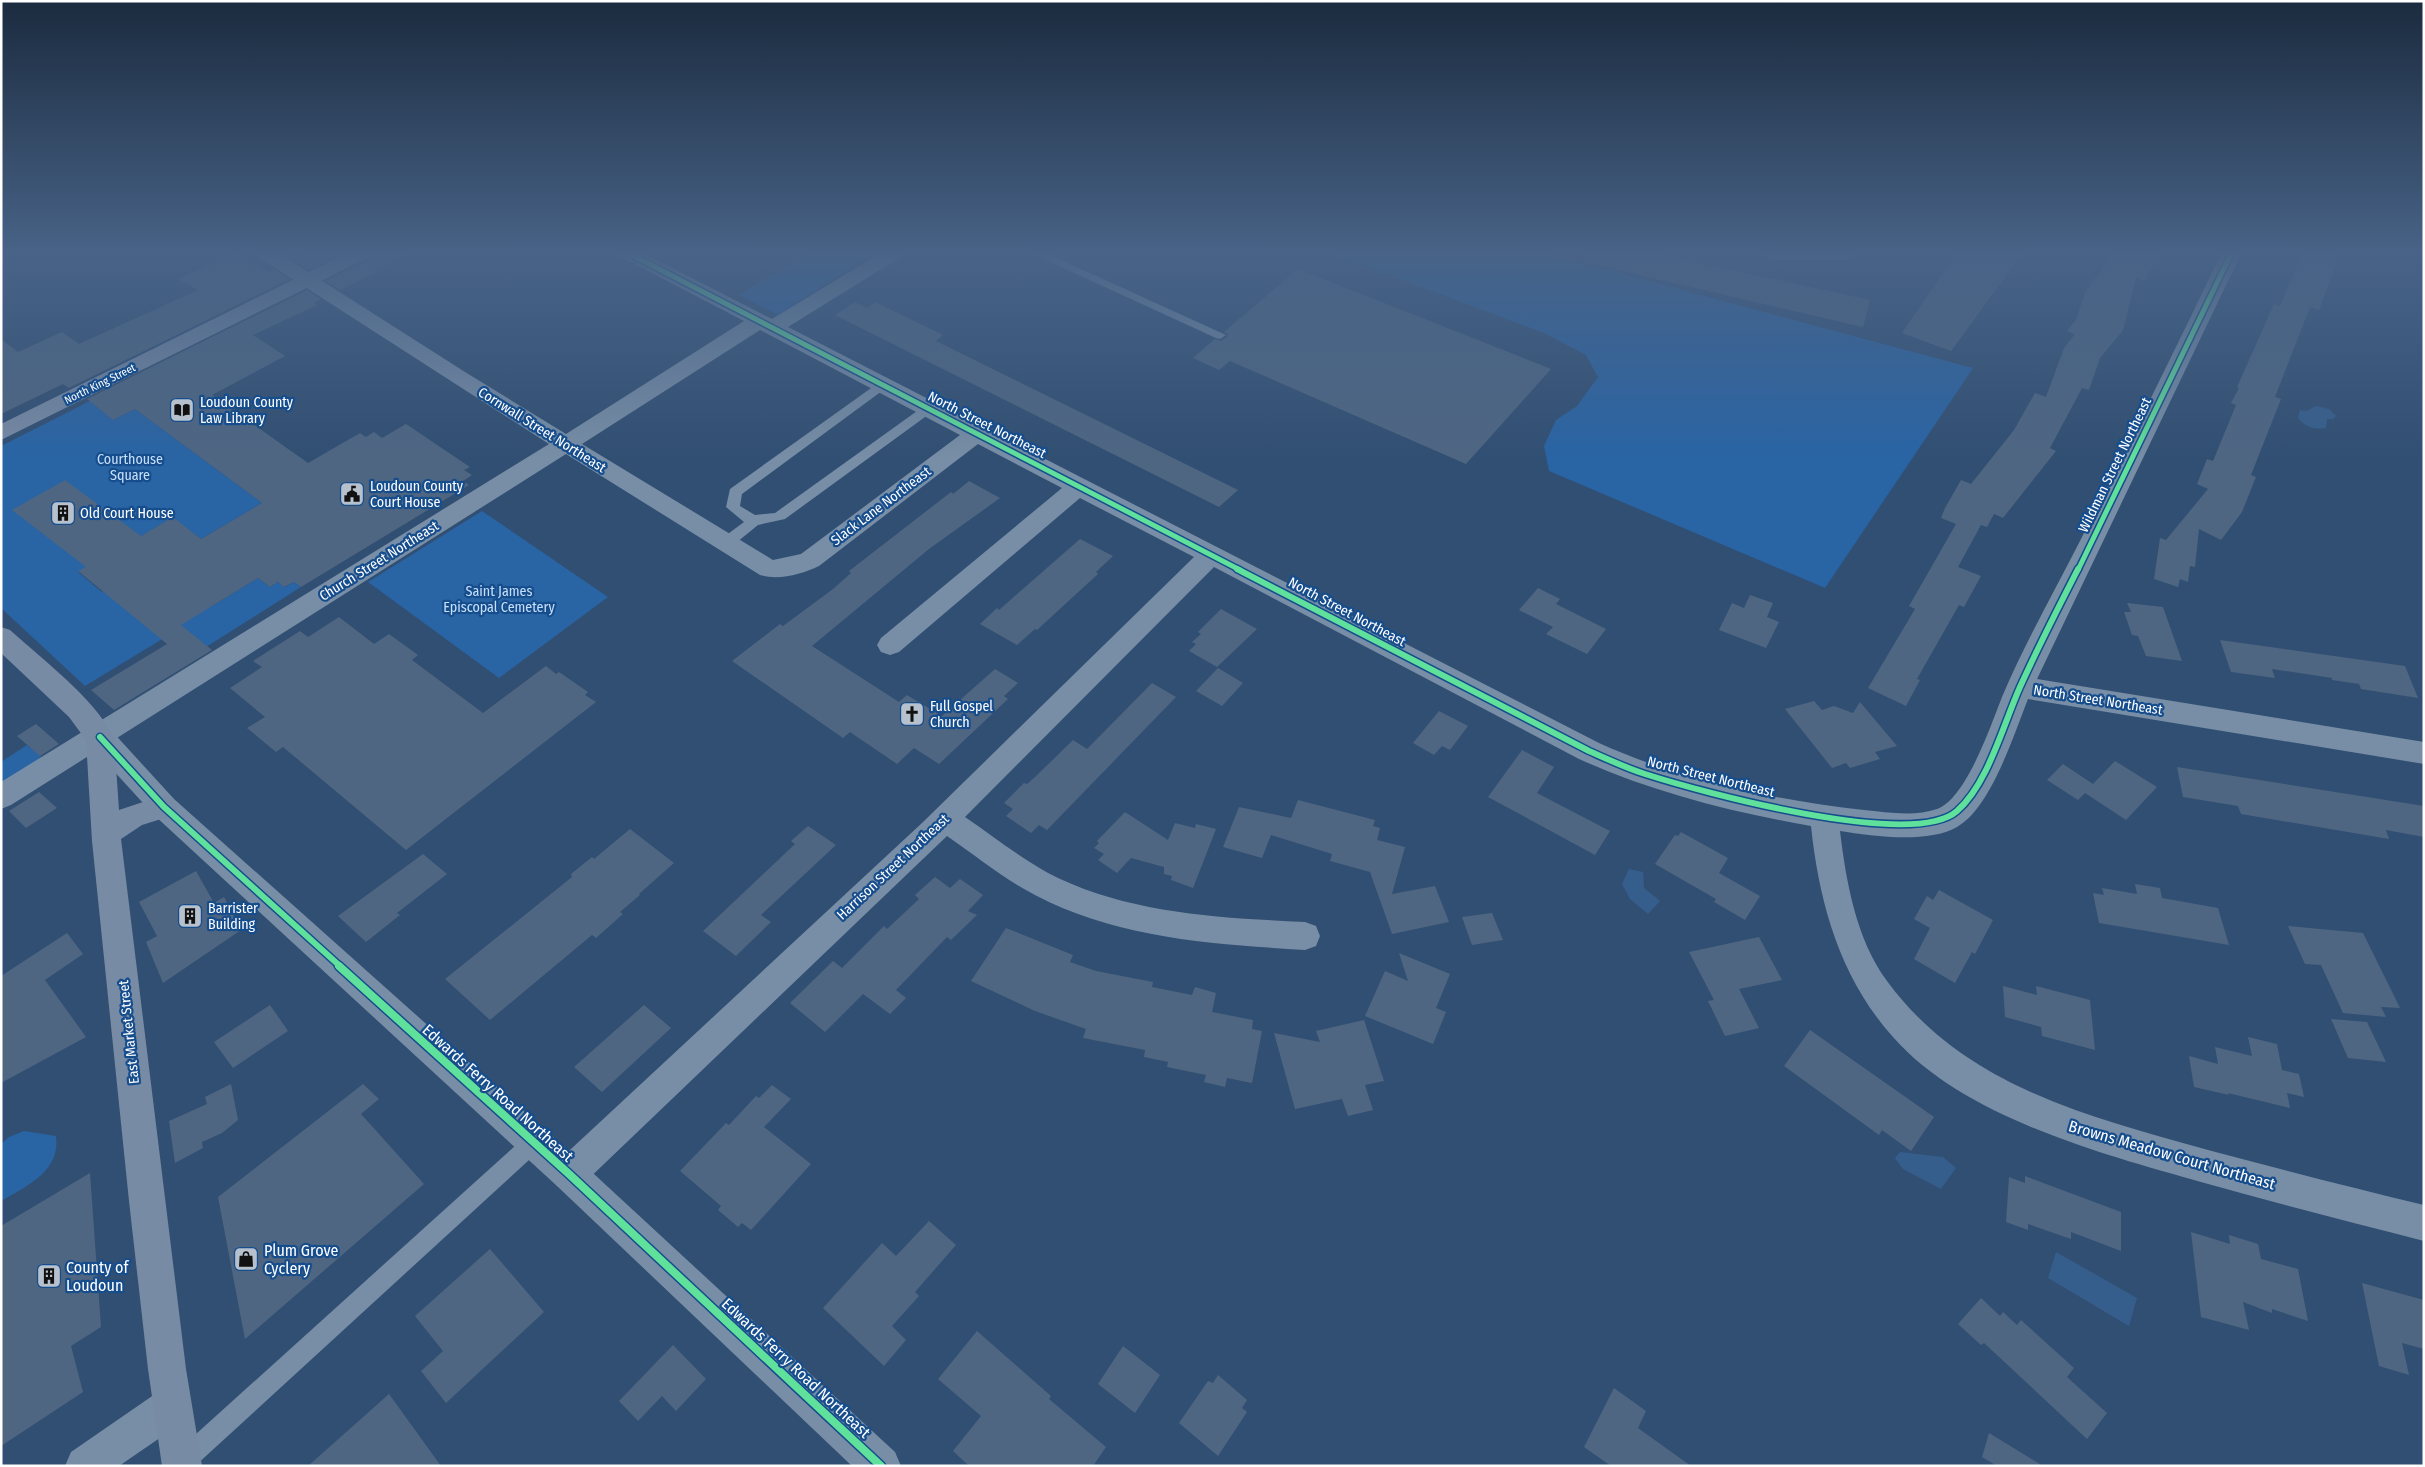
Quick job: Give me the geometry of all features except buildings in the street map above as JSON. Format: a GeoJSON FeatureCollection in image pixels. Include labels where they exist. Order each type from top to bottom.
{"type":"FeatureCollection","features":[{"type":"Feature","properties":{"kind":"main road","name":"North King Street"},"geometry":{"type":"LineString","coordinates":[[1,433],[223,322]]}},
{"type":"Feature","properties":{"kind":"main road"},"geometry":{"type":"LineString","coordinates":[[1,638],[79,710],[100,737]]}},
{"type":"Feature","properties":{"kind":"main road","name":"East Market Street"},"geometry":{"type":"LineString","coordinates":[[100,737],[107,833],[148,1211],[172,1406],[182,1464]]}},
{"type":"Feature","properties":{"kind":"main road"},"geometry":{"type":"LineString","coordinates":[[107,833],[133,816],[164,807]]}},
{"type":"Feature","properties":{"kind":"street","name":"Cornwall Street Northeast"},"geometry":{"type":"LineString","coordinates":[[373,322],[457,377],[769,569],[781,569]]}},
{"type":"Feature","properties":{"kind":"street","name":"North Street Northeast"},"geometry":{"type":"LineString","coordinates":[[763,322],[1078,487],[1212,554],[1398,654],[1589,751],[1642,774],[1700,790],[1860,822],[1912,825],[1945,820],[1954,815],[1968,800],[1991,757],[2020,687],[2424,752]]}},
{"type":"Feature","properties":{"kind":"street","name":"Church Street Northeast"},"geometry":{"type":"LineString","coordinates":[[1,797],[100,737],[566,444],[769,322]]}},
{"type":"Feature","properties":{"kind":"street","name":"Wildman Street Northeast"},"geometry":{"type":"LineString","coordinates":[[2020,687],[2200,322]]}},
{"type":"Feature","properties":{"kind":"street","name":"Slack Lane Northeast"},"geometry":{"type":"LineString","coordinates":[[781,569],[810,560],[977,433]]}},
{"type":"Feature","properties":{"kind":"street"},"geometry":{"type":"LineString","coordinates":[[890,646],[1078,487]]}},
{"type":"Feature","properties":{"kind":"street","name":"Harrison Street Northeast"},"geometry":{"type":"LineString","coordinates":[[569,1174],[945,819],[1212,554]]}},
{"type":"Feature","properties":{"kind":"street","name":"Edwards Ferry Road Northeast"},"geometry":{"type":"LineString","coordinates":[[100,737],[164,807],[569,1174],[881,1466]]}},
{"type":"Feature","properties":{"kind":"street","name":"Browns Meadow Court Northeast"},"geometry":{"type":"LineString","coordinates":[[1824,816],[1830,870],[1842,918],[1860,963],[1875,990],[1896,1018],[1921,1042],[1953,1067],[1999,1096],[2060,1122],[2123,1143],[2424,1223]]}},
{"type":"Feature","properties":{"kind":"street"},"geometry":{"type":"LineString","coordinates":[[945,819],[1046,885],[1094,906],[1152,923],[1214,931],[1305,936]]}},
{"type":"Feature","properties":{"kind":"street"},"geometry":{"type":"LineString","coordinates":[[85,1466],[172,1406]]}},
{"type":"Feature","properties":{"kind":"lane"},"geometry":{"type":"LineString","coordinates":[[1192,322],[1220,335]]}},
{"type":"Feature","properties":{"kind":"lane"},"geometry":{"type":"LineString","coordinates":[[881,385],[735,492],[733,507],[754,521],[767,521],[780,516],[928,408]]}},
{"type":"Feature","properties":{"kind":"lane"},"geometry":{"type":"LineString","coordinates":[[726,543],[754,521]]}},
{"type":"Feature","properties":{"kind":"lane"},"geometry":{"type":"LineString","coordinates":[[182,1464],[533,1143]]}},
{"type":"Feature","properties":{"kind":"green space"},"geometry":{"type":"Polygon","coordinates":[[[1516,322],[1803,322],[1973,368],[1825,588],[1549,471],[1544,446],[1556,420],[1577,406],[1598,377],[1586,355],[1544,333],[1516,322]]]}},
{"type":"Feature","properties":{"kind":"green space","name":"Courthouse Square"},"geometry":{"type":"Polygon","coordinates":[[[90,401],[113,420],[135,409],[262,503],[201,539],[173,518],[78,572],[102,592],[126,578],[206,598],[214,605],[258,578],[270,587],[278,582],[285,587],[294,582],[301,587],[206,647],[182,627],[85,686],[1,608],[1,446],[90,401]]]}},
{"type":"Feature","properties":{"kind":"green space","name":"Saint James Episcopal Cemetery"},"geometry":{"type":"Polygon","coordinates":[[[482,511],[608,597],[499,678],[368,582],[482,511]]]}},
{"type":"Feature","properties":{"kind":"green space"},"geometry":{"type":"Polygon","coordinates":[[[27,745],[41,756],[32,767],[1,788],[1,762],[27,745]]]}},
{"type":"Feature","properties":{"kind":"green space"},"geometry":{"type":"Polygon","coordinates":[[[24,1131],[56,1136],[56,1148],[53,1159],[40,1176],[1,1201],[1,1144],[9,1137],[24,1131]]]}},
{"type":"Feature","properties":{"kind":"shaded area"},"geometry":{"type":"Polygon","coordinates":[[[2316,406],[2329,409],[2336,416],[2333,419],[2327,419],[2326,428],[2310,427],[2298,418],[2300,410],[2306,411],[2316,406]]]}},
{"type":"Feature","properties":{"kind":"shaded area"},"geometry":{"type":"Polygon","coordinates":[[[1629,869],[1643,872],[1644,888],[1660,901],[1648,914],[1630,899],[1622,884],[1629,869]]]}},
{"type":"Feature","properties":{"kind":"shaded area"},"geometry":{"type":"Polygon","coordinates":[[[1900,1152],[1943,1157],[1956,1168],[1941,1189],[1903,1169],[1895,1158],[1900,1152]]]}},
{"type":"Feature","properties":{"kind":"shaded area"},"geometry":{"type":"Polygon","coordinates":[[[2056,1252],[2137,1298],[2129,1326],[2048,1278],[2056,1252]]]}},
{"type":"Feature","properties":{"kind":"cycle path"},"geometry":{"type":"LineString","coordinates":[[762,322],[1589,751],[1638,772],[1708,792],[1798,812],[1844,820],[1887,824],[1922,824],[1946,819],[1958,811],[1969,797],[1989,761],[2035,655],[2198,322]]}},
{"type":"Feature","properties":{"kind":"cycle path"},"geometry":{"type":"LineString","coordinates":[[100,737],[164,807],[569,1174],[881,1466]]}},
{"type":"Feature","properties":{"kind":"place","name":"Loudoun County Law Library"},"geometry":{"type":"Point","coordinates":[182,410]}},
{"type":"Feature","properties":{"kind":"place","name":"Loudoun County Court House"},"geometry":{"type":"Point","coordinates":[352,494]}},
{"type":"Feature","properties":{"kind":"place","name":"Old Court House"},"geometry":{"type":"Point","coordinates":[63,513]}},
{"type":"Feature","properties":{"kind":"place","name":"Full Gospel Church"},"geometry":{"type":"Point","coordinates":[912,714]}},
{"type":"Feature","properties":{"kind":"place","name":"Barrister Building"},"geometry":{"type":"Point","coordinates":[190,916]}},
{"type":"Feature","properties":{"kind":"place","name":"Plum Grove Cyclery"},"geometry":{"type":"Point","coordinates":[246,1259]}},
{"type":"Feature","properties":{"kind":"place","name":"County of Loudoun"},"geometry":{"type":"Point","coordinates":[49,1276]}}]}
